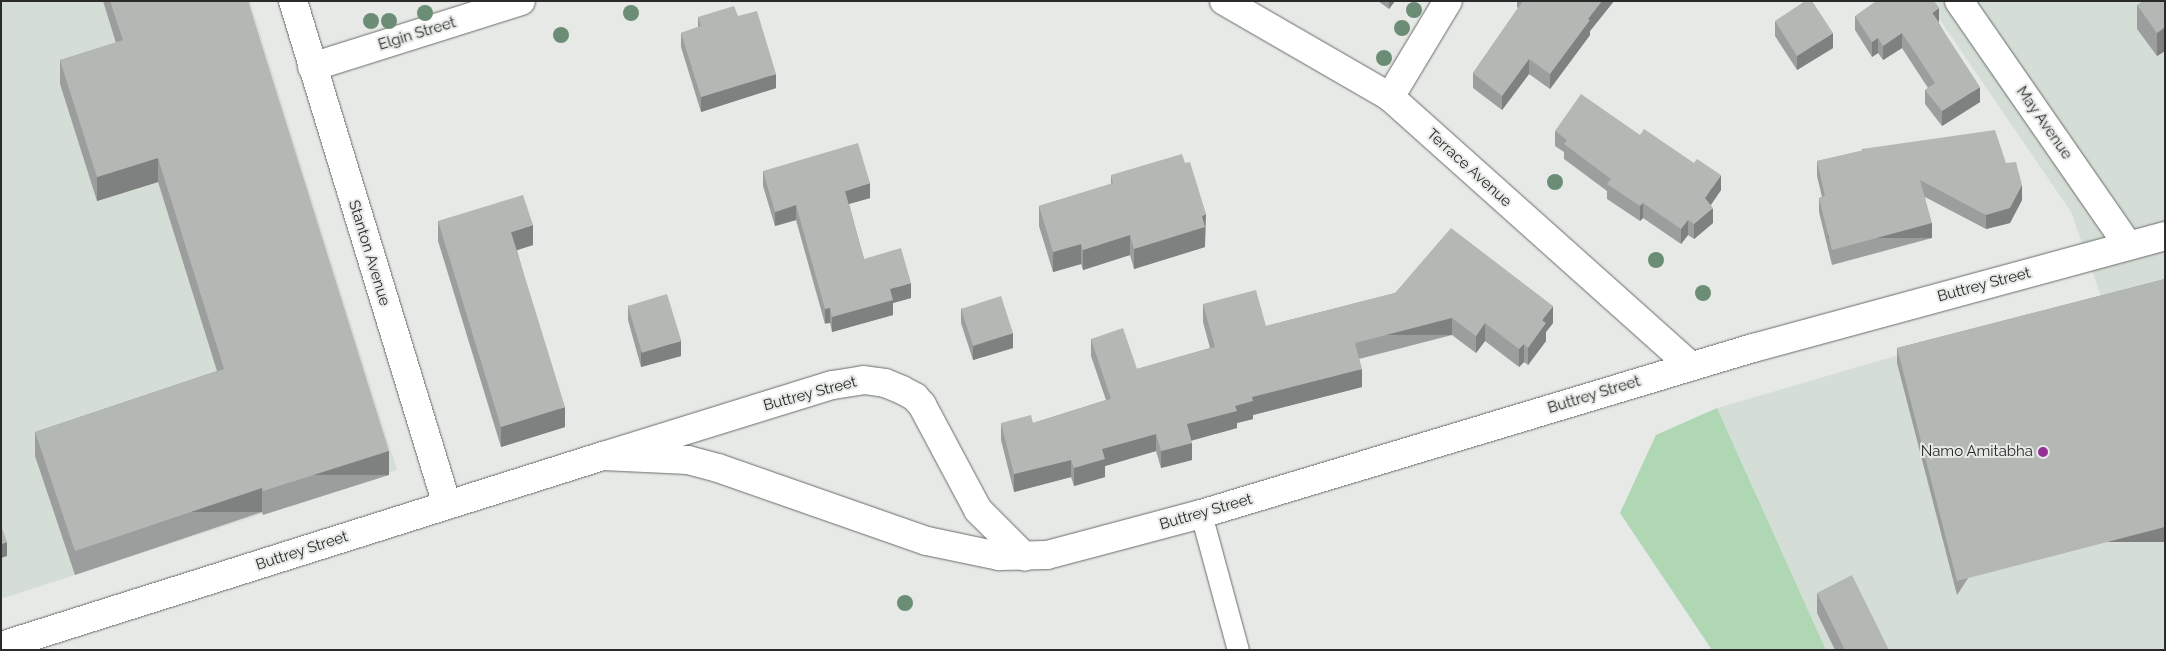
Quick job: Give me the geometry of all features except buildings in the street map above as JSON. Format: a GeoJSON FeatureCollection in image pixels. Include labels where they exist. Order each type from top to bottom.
{"type":"FeatureCollection","features":[{"type":"Feature","properties":{"kind":"street","name":"Stanton Avenue"},"geometry":{"type":"LineString","coordinates":[[293,1],[447,505]]}},
{"type":"Feature","properties":{"kind":"street","name":"Terrace Avenue"},"geometry":{"type":"LineString","coordinates":[[1224,1],[1390,97],[1691,366]]}},
{"type":"Feature","properties":{"kind":"street"},"geometry":{"type":"LineString","coordinates":[[1390,97],[1448,1]]}},
{"type":"Feature","properties":{"kind":"street","name":"May Avenue"},"geometry":{"type":"LineString","coordinates":[[1959,1],[2128,245]]}},
{"type":"Feature","properties":{"kind":"street","name":"Elgin Street"},"geometry":{"type":"LineString","coordinates":[[312,67],[503,4]]}},
{"type":"Feature","properties":{"kind":"street","name":"Buttrey Street"},"geometry":{"type":"LineString","coordinates":[[603,456],[688,460],[718,468],[927,541],[1000,556],[1025,557],[1063,552],[1201,514],[1691,366],[2165,236]]}},
{"type":"Feature","properties":{"kind":"street","name":"Buttrey Street"},"geometry":{"type":"LineString","coordinates":[[1,646],[832,385],[864,380],[885,384],[915,397],[922,405],[978,510],[1025,557]]}},
{"type":"Feature","properties":{"kind":"lane"},"geometry":{"type":"LineString","coordinates":[[1201,514],[1238,650]]}},
{"type":"Feature","properties":{"kind":"shaded area"},"geometry":{"type":"Polygon","coordinates":[[[1,1],[250,1],[397,470],[1,599],[1,1]]]}},
{"type":"Feature","properties":{"kind":"shaded area"},"geometry":{"type":"Polygon","coordinates":[[[1927,1],[2165,1],[2165,650],[1826,650],[1717,408],[2101,296],[2071,212],[1927,1]]]}},
{"type":"Feature","properties":{"kind":"green space"},"geometry":{"type":"Polygon","coordinates":[[[1717,408],[1826,650],[1712,650],[1620,513],[1656,435],[1717,408]]]}},
{"type":"Feature","properties":{"kind":"place","name":"Namo Amitabha"},"geometry":{"type":"Point","coordinates":[2043,452]}}]}
